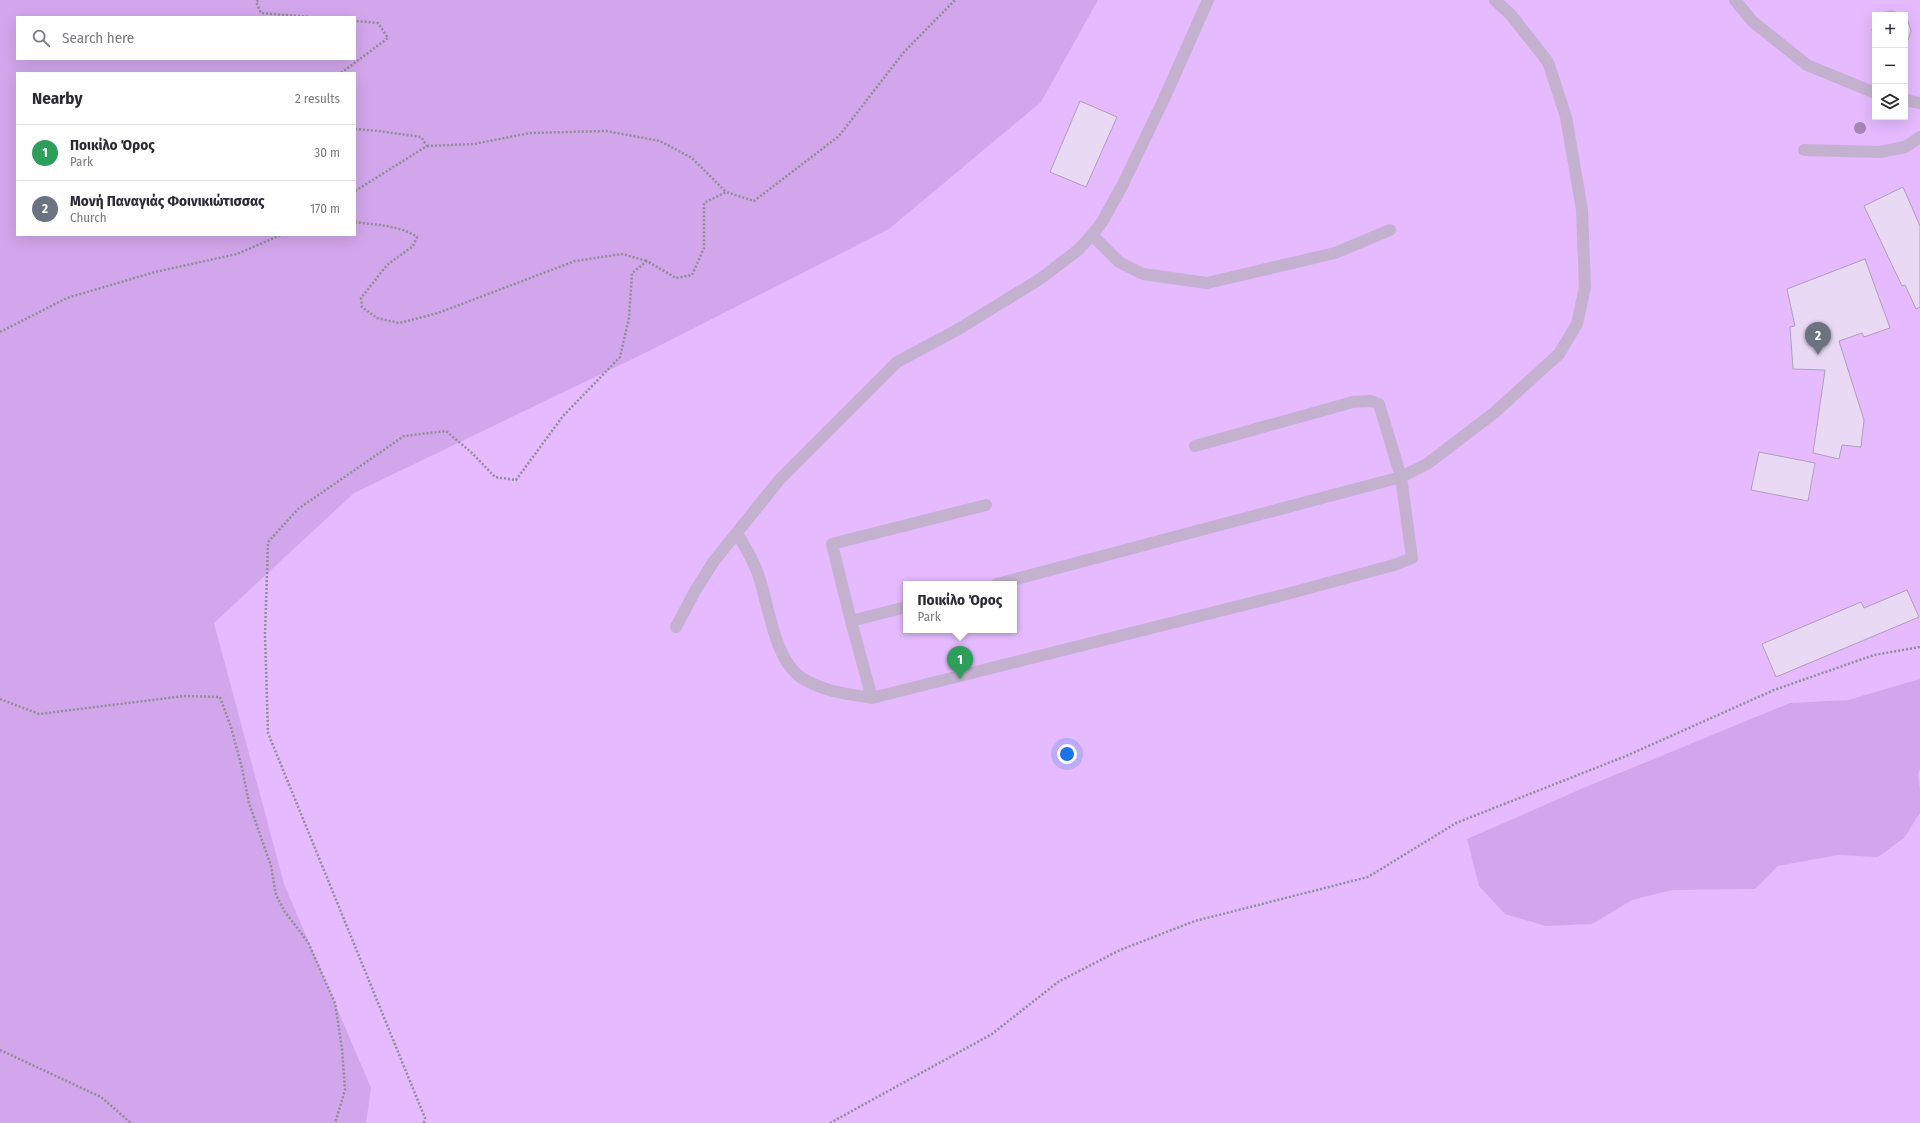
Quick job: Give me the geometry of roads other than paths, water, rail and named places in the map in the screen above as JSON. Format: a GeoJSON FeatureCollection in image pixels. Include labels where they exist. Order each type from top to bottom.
{"type":"FeatureCollection","features":[{"type":"Feature","properties":{"kind":"lane"},"geometry":{"type":"LineString","coordinates":[[676,627],[695,591],[714,561],[780,479],[898,362],[957,330],[1040,279],[1078,250],[1092,235],[1102,222],[1122,186],[1164,99],[1208,0]]}},
{"type":"Feature","properties":{"kind":"lane"},"geometry":{"type":"LineString","coordinates":[[1007,581],[1401,477],[1427,464],[1488,418],[1559,354],[1577,324],[1585,287],[1582,210],[1566,117],[1548,62],[1511,14],[1494,0]]}},
{"type":"Feature","properties":{"kind":"lane"},"geometry":{"type":"LineString","coordinates":[[1735,0],[1752,21],[1807,65],[1872,91]]}},
{"type":"Feature","properties":{"kind":"lane"},"geometry":{"type":"LineString","coordinates":[[1908,101],[1920,103]]}},
{"type":"Feature","properties":{"kind":"lane"},"geometry":{"type":"LineString","coordinates":[[1804,150],[1880,152],[1905,147],[1920,137]]}},
{"type":"Feature","properties":{"kind":"lane"},"geometry":{"type":"LineString","coordinates":[[1092,235],[1119,262],[1143,274],[1207,283],[1336,253],[1390,230]]}},
{"type":"Feature","properties":{"kind":"lane"},"geometry":{"type":"LineString","coordinates":[[737,533],[757,570],[777,641],[787,664],[803,680],[833,692],[872,698],[1287,594],[1400,563],[1412,558],[1401,477],[1379,404],[1372,401],[1353,402],[1195,446]]}},
{"type":"Feature","properties":{"kind":"lane"},"geometry":{"type":"LineString","coordinates":[[872,698],[832,544],[986,505]]}},
{"type":"Feature","properties":{"kind":"lane"},"geometry":{"type":"LineString","coordinates":[[851,621],[903,609]]}},
{"type":"Feature","properties":{"kind":"place","name":"Μονή Παναγιάς Φοινικιώτισσας"},"geometry":{"type":"Point","coordinates":[1818,355]}},
{"type":"Feature","properties":{"kind":"place","name":"Ποικίλο Όρος"},"geometry":{"type":"Point","coordinates":[960,679]}}]}
